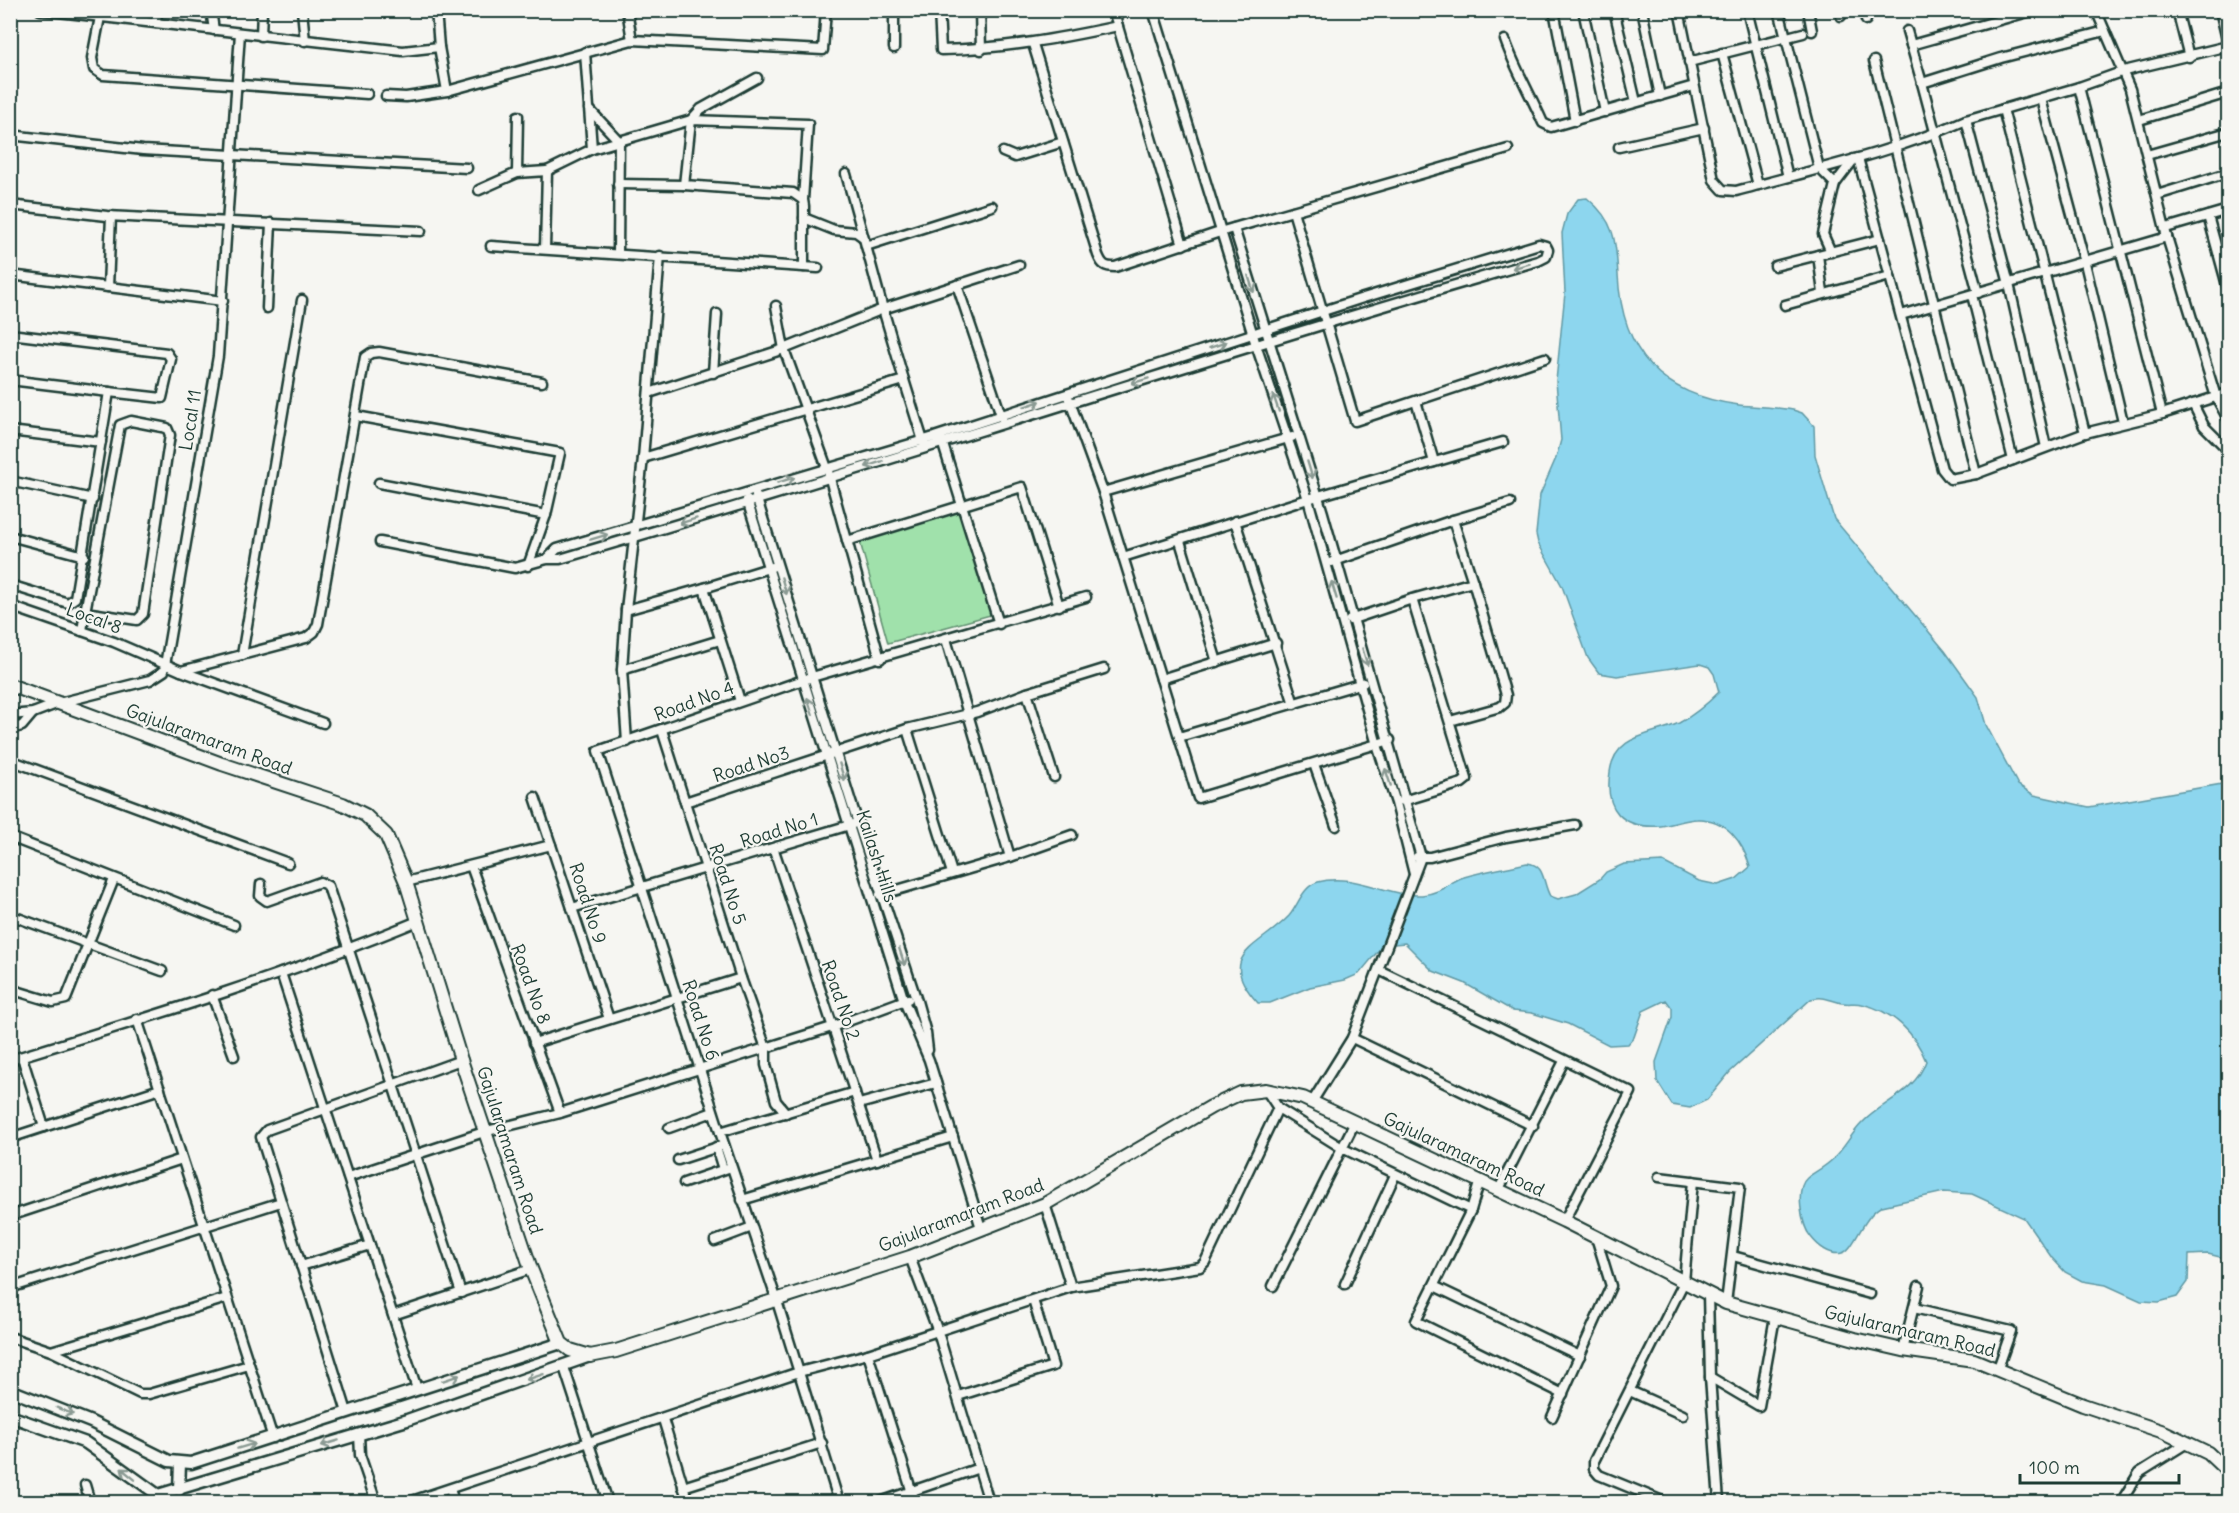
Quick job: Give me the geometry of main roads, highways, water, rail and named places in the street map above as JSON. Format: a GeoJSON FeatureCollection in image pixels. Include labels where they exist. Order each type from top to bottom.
{"type":"FeatureCollection","features":[{"type":"Feature","properties":{"kind":"main road","name":"Gajularamaram Road"},"geometry":{"type":"LineString","coordinates":[[10,685],[222,764],[342,804],[365,815],[386,835],[406,882],[461,1060],[487,1131],[531,1269],[561,1343],[570,1350],[590,1356],[685,1330],[776,1298],[910,1257],[1045,1204],[1211,1107],[1241,1093],[1266,1090],[1312,1102],[1480,1180],[1726,1303],[1903,1350],[1974,1360],[1998,1368],[2084,1405],[2153,1427],[2208,1453],[2229,1472]]}},
{"type":"Feature","properties":{"kind":"water"},"geometry":{"type":"Polygon","coordinates":[[[1587,198],[1603,215],[1612,232],[1621,303],[1637,348],[1651,366],[1667,380],[1688,391],[1712,400],[1739,405],[1793,410],[1802,413],[1814,426],[1815,455],[1834,519],[1945,651],[1978,697],[1986,725],[2018,785],[2034,795],[2089,807],[2228,783],[2228,1259],[2208,1254],[2189,1255],[2188,1282],[2177,1297],[2159,1302],[2141,1301],[2106,1285],[2082,1281],[2065,1272],[2052,1258],[2024,1218],[1972,1194],[1944,1192],[1882,1206],[1869,1217],[1851,1246],[1842,1253],[1829,1252],[1817,1244],[1804,1225],[1800,1198],[1803,1183],[1837,1155],[1870,1115],[1906,1089],[1921,1072],[1926,1061],[1916,1041],[1902,1025],[1873,1007],[1822,998],[1811,999],[1730,1072],[1707,1100],[1690,1108],[1672,1105],[1657,1081],[1656,1062],[1672,1017],[1672,1008],[1666,1000],[1643,1011],[1634,1037],[1628,1044],[1609,1045],[1568,1024],[1532,1013],[1513,1011],[1464,983],[1433,971],[1405,943],[1383,945],[1359,974],[1345,980],[1310,987],[1270,1003],[1258,1003],[1245,986],[1240,973],[1240,962],[1246,953],[1289,916],[1304,892],[1318,882],[1345,880],[1409,895],[1422,895],[1436,892],[1464,877],[1527,863],[1533,864],[1541,871],[1550,896],[1558,899],[1576,894],[1600,879],[1606,872],[1624,864],[1663,862],[1699,881],[1718,885],[1736,879],[1750,867],[1743,849],[1732,833],[1717,823],[1697,819],[1647,826],[1626,820],[1613,807],[1610,797],[1610,772],[1619,750],[1636,738],[1679,723],[1700,709],[1719,692],[1714,674],[1709,667],[1700,664],[1617,676],[1599,673],[1588,658],[1562,586],[1538,543],[1536,534],[1540,495],[1561,440],[1556,381],[1565,293],[1562,233],[1567,214],[1578,199],[1587,198]]]}}]}
